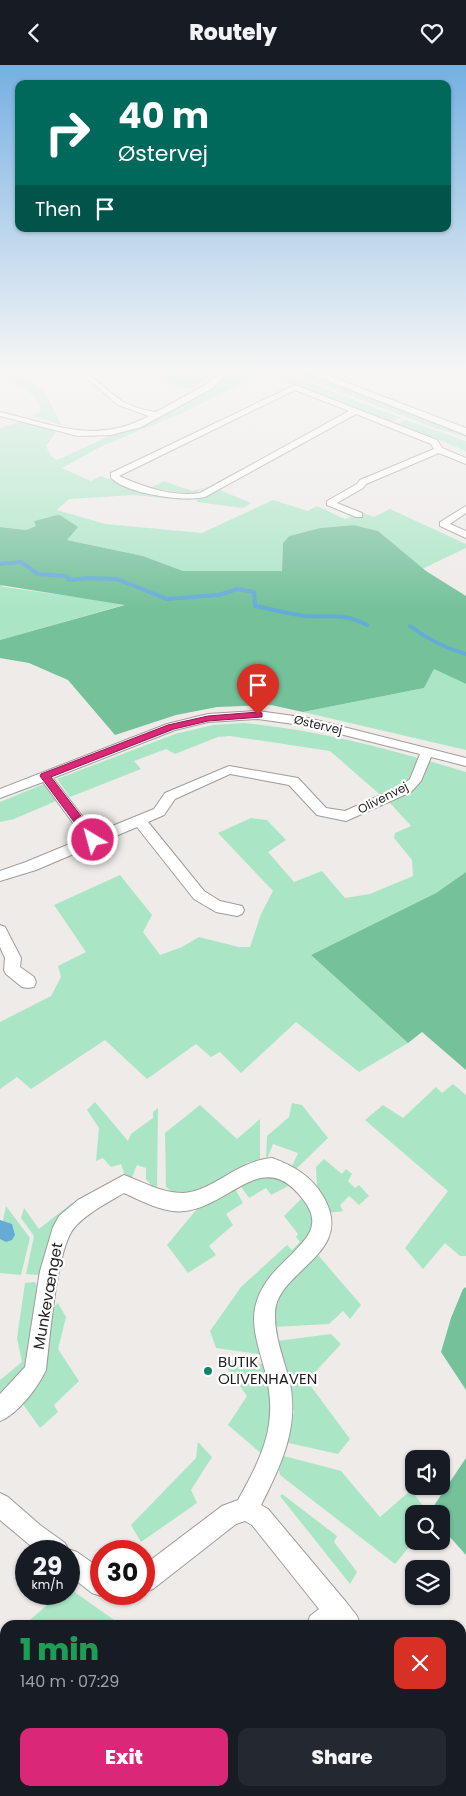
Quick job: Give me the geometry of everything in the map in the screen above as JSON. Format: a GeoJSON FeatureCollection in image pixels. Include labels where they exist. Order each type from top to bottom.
{"type":"FeatureCollection","features":[{"type":"Feature","properties":{"kind":"street"},"geometry":{"type":"LineString","coordinates":[[167,449],[114,475],[115,478],[145,490],[194,497],[202,495],[286,449]]}},
{"type":"Feature","properties":{"kind":"street"},"geometry":{"type":"LineString","coordinates":[[359,515],[330,503],[360,486],[363,482],[439,450],[466,461]]}},
{"type":"Feature","properties":{"kind":"street"},"geometry":{"type":"LineString","coordinates":[[466,509],[443,524],[466,535]]}},
{"type":"Feature","properties":{"kind":"street","name":"Østervej"},"geometry":{"type":"LineString","coordinates":[[0,794],[171,727],[208,718],[232,716],[258,715],[280,717],[466,762]]}},
{"type":"Feature","properties":{"kind":"street","name":"Olivenvej"},"geometry":{"type":"LineString","coordinates":[[0,876],[30,866],[140,821],[159,812],[170,796],[228,770],[293,781],[322,812],[346,816],[406,789],[415,781],[427,752]]}},
{"type":"Feature","properties":{"kind":"street"},"geometry":{"type":"LineString","coordinates":[[45,776],[93,840]]}},
{"type":"Feature","properties":{"kind":"street"},"geometry":{"type":"LineString","coordinates":[[140,821],[199,895],[216,906],[238,910]]}},
{"type":"Feature","properties":{"kind":"street"},"geometry":{"type":"LineString","coordinates":[[0,931],[13,958],[12,969],[28,982]]}},
{"type":"Feature","properties":{"kind":"street","name":"Munkevænget"},"geometry":{"type":"LineString","coordinates":[[0,1411],[30,1379],[35,1370],[49,1277],[58,1237],[66,1223],[107,1191],[124,1184],[160,1198],[185,1201],[218,1190],[248,1171],[263,1167],[285,1170],[308,1190],[322,1218],[320,1230],[314,1243],[279,1282],[271,1293],[265,1308],[267,1334],[282,1399],[282,1419],[276,1446],[269,1464],[246,1509]]}},
{"type":"Feature","properties":{"kind":"street"},"geometry":{"type":"LineString","coordinates":[[0,1505],[42,1540]]}},
{"type":"Feature","properties":{"kind":"street"},"geometry":{"type":"LineString","coordinates":[[155,1572],[230,1514],[246,1509],[260,1517],[335,1620]]}},
{"type":"Feature","properties":{"kind":"green space"},"geometry":{"type":"Polygon","coordinates":[[[0,449],[47,449],[51,456],[57,460],[82,449],[97,449],[62,468],[91,481],[101,476],[141,492],[184,498],[183,500],[133,495],[69,499],[57,510],[105,524],[202,533],[273,500],[308,511],[317,506],[345,519],[353,516],[358,517],[364,513],[374,517],[390,509],[466,544],[466,548],[422,569],[378,531],[354,525],[320,528],[289,536],[283,543],[282,571],[183,571],[143,556],[67,540],[47,517],[35,521],[36,526],[26,530],[0,527],[0,449]]]}},
{"type":"Feature","properties":{"kind":"green space"},"geometry":{"type":"Polygon","coordinates":[[[164,481],[192,491],[209,487],[191,494],[150,488],[164,481]]]}},
{"type":"Feature","properties":{"kind":"green space"},"geometry":{"type":"Polygon","coordinates":[[[217,489],[251,503],[243,508],[196,502],[217,489]]]}},
{"type":"Feature","properties":{"kind":"green space"},"geometry":{"type":"Polygon","coordinates":[[[57,515],[78,527],[67,540],[143,556],[183,571],[282,571],[283,543],[289,536],[320,528],[354,525],[378,531],[426,571],[466,596],[466,684],[434,669],[424,688],[303,712],[271,705],[217,707],[176,715],[115,735],[68,680],[29,663],[0,658],[0,640],[125,605],[0,585],[0,527],[26,530],[36,526],[34,521],[57,515]]]}},
{"type":"Feature","properties":{"kind":"green space"},"geometry":{"type":"Polygon","coordinates":[[[0,585],[4,587],[127,604],[0,640],[0,585]]]}},
{"type":"Feature","properties":{"kind":"green space"},"geometry":{"type":"Polygon","coordinates":[[[434,669],[466,684],[466,750],[303,712],[424,688],[434,669]]]}},
{"type":"Feature","properties":{"kind":"green space"},"geometry":{"type":"Polygon","coordinates":[[[244,723],[272,726],[356,742],[466,772],[466,872],[436,893],[311,955],[408,1043],[359,1072],[296,1022],[241,1073],[220,1052],[211,1057],[196,1044],[147,1079],[105,1040],[31,1089],[17,1077],[0,1089],[0,1022],[51,996],[61,977],[58,966],[86,952],[54,905],[120,875],[152,915],[143,932],[160,955],[182,947],[199,937],[239,947],[250,947],[261,914],[273,891],[218,833],[251,818],[267,820],[286,840],[268,852],[294,882],[322,871],[345,898],[370,894],[413,876],[412,860],[394,838],[395,833],[411,826],[392,805],[330,751],[230,736],[218,737],[175,754],[166,749],[134,761],[141,769],[70,797],[57,779],[175,734],[213,725],[244,723]]]}},
{"type":"Feature","properties":{"kind":"green space"},"geometry":{"type":"Polygon","coordinates":[[[44,784],[56,801],[14,819],[0,822],[0,802],[44,784]]]}},
{"type":"Feature","properties":{"kind":"green space"},"geometry":{"type":"Polygon","coordinates":[[[466,872],[466,1070],[422,1032],[408,1043],[311,955],[436,893],[466,872]]]}},
{"type":"Feature","properties":{"kind":"green space"},"geometry":{"type":"Polygon","coordinates":[[[453,1084],[466,1095],[466,1256],[460,1256],[445,1243],[423,1269],[405,1248],[448,1191],[365,1120],[383,1105],[403,1118],[436,1087],[442,1093],[453,1084]]]}},
{"type":"Feature","properties":{"kind":"green space"},"geometry":{"type":"Polygon","coordinates":[[[95,1102],[128,1141],[131,1134],[153,1118],[153,1112],[158,1108],[157,1188],[154,1188],[146,1179],[146,1168],[137,1165],[132,1177],[125,1176],[121,1164],[111,1167],[103,1158],[96,1161],[99,1128],[87,1110],[95,1102]]]}},
{"type":"Feature","properties":{"kind":"green space"},"geometry":{"type":"Polygon","coordinates":[[[292,1103],[302,1105],[328,1138],[295,1170],[291,1168],[298,1153],[273,1144],[266,1162],[267,1136],[289,1117],[292,1103]]]}},
{"type":"Feature","properties":{"kind":"green space"},"geometry":{"type":"Polygon","coordinates":[[[200,1105],[237,1139],[260,1119],[260,1163],[248,1162],[208,1187],[190,1193],[174,1193],[166,1187],[165,1133],[200,1105]]]}},
{"type":"Feature","properties":{"kind":"green space"},"geometry":{"type":"Polygon","coordinates":[[[324,1159],[342,1174],[346,1169],[352,1174],[348,1181],[355,1188],[359,1185],[369,1196],[359,1205],[349,1196],[340,1205],[343,1211],[328,1213],[317,1189],[316,1167],[324,1159]]]}},
{"type":"Feature","properties":{"kind":"green space"},"geometry":{"type":"Polygon","coordinates":[[[272,1176],[290,1185],[271,1195],[266,1188],[249,1198],[240,1185],[254,1177],[272,1176]]]}},
{"type":"Feature","properties":{"kind":"green space"},"geometry":{"type":"Polygon","coordinates":[[[234,1187],[243,1203],[226,1214],[233,1225],[209,1246],[216,1255],[188,1273],[167,1245],[197,1209],[234,1187]]]}},
{"type":"Feature","properties":{"kind":"green space"},"geometry":{"type":"Polygon","coordinates":[[[304,1196],[314,1217],[314,1226],[310,1235],[268,1279],[260,1295],[258,1312],[264,1355],[216,1348],[210,1331],[241,1287],[287,1245],[292,1250],[300,1242],[296,1237],[298,1234],[284,1216],[304,1196]]]}},
{"type":"Feature","properties":{"kind":"green space"},"geometry":{"type":"Polygon","coordinates":[[[72,1203],[74,1207],[47,1267],[38,1275],[26,1274],[34,1236],[21,1218],[24,1208],[39,1229],[72,1203]]]}},
{"type":"Feature","properties":{"kind":"green space"},"geometry":{"type":"Polygon","coordinates":[[[6,1206],[30,1238],[21,1275],[0,1273],[0,1235],[6,1206]]]}},
{"type":"Feature","properties":{"kind":"green space"},"geometry":{"type":"Polygon","coordinates":[[[318,1255],[361,1305],[350,1319],[343,1311],[329,1324],[274,1327],[278,1303],[282,1294],[293,1278],[318,1255]]]}},
{"type":"Feature","properties":{"kind":"green space"},"geometry":{"type":"Polygon","coordinates":[[[35,1282],[40,1291],[28,1368],[0,1400],[0,1380],[22,1362],[17,1338],[25,1283],[35,1282]]]}},
{"type":"Feature","properties":{"kind":"green space"},"geometry":{"type":"Polygon","coordinates":[[[466,1287],[466,1390],[441,1352],[451,1318],[463,1289],[466,1287]]]}},
{"type":"Feature","properties":{"kind":"green space"},"geometry":{"type":"Polygon","coordinates":[[[58,1303],[66,1317],[58,1349],[79,1381],[54,1405],[58,1412],[40,1428],[22,1403],[39,1384],[53,1308],[58,1303]]]}},
{"type":"Feature","properties":{"kind":"green space"},"geometry":{"type":"Polygon","coordinates":[[[331,1334],[341,1344],[307,1381],[350,1439],[338,1454],[284,1442],[294,1412],[277,1341],[331,1334]]]}},
{"type":"Feature","properties":{"kind":"green space"},"geometry":{"type":"Polygon","coordinates":[[[220,1358],[269,1365],[275,1402],[264,1456],[228,1425],[247,1396],[220,1358]]]}},
{"type":"Feature","properties":{"kind":"green space"},"geometry":{"type":"Polygon","coordinates":[[[198,1442],[212,1457],[191,1490],[197,1503],[144,1540],[140,1540],[131,1525],[196,1458],[198,1442]]]}},
{"type":"Feature","properties":{"kind":"green space"},"geometry":{"type":"Polygon","coordinates":[[[284,1456],[341,1471],[380,1517],[405,1495],[415,1495],[422,1505],[405,1505],[405,1550],[407,1550],[395,1564],[280,1475],[278,1465],[284,1456]]]}},
{"type":"Feature","properties":{"kind":"green space"},"geometry":{"type":"Polygon","coordinates":[[[466,1458],[466,1555],[450,1537],[450,1505],[434,1505],[441,1495],[450,1495],[450,1482],[466,1458]]]}},
{"type":"Feature","properties":{"kind":"green space"},"geometry":{"type":"Polygon","coordinates":[[[282,1494],[337,1536],[334,1542],[357,1572],[350,1584],[280,1496],[282,1494]]]}},
{"type":"Feature","properties":{"kind":"green space"},"geometry":{"type":"Polygon","coordinates":[[[80,1596],[90,1603],[90,1605],[93,1605],[114,1620],[30,1620],[47,1605],[80,1605],[80,1596]]]}},
{"type":"Feature","properties":{"kind":"water"},"geometry":{"type":"Polygon","coordinates":[[[0,1220],[12,1224],[15,1235],[12,1240],[6,1242],[0,1239],[0,1220]]]}},
{"type":"Feature","properties":{"kind":"waterway"},"geometry":{"type":"LineString","coordinates":[[0,564],[21,562],[38,574],[66,576],[69,580],[90,578],[117,579],[167,599],[219,595],[237,589],[254,592],[255,606],[305,616],[351,618],[367,625]]}},
{"type":"Feature","properties":{"kind":"waterway"},"geometry":{"type":"LineString","coordinates":[[410,626],[437,643],[466,654]]}},
{"type":"Feature","properties":{"kind":"place","name":"BUTIK OLIVENHAVEN"},"geometry":{"type":"Point","coordinates":[208,1371]}},
{"type":"Feature","properties":{"kind":"route"},"geometry":{"type":"LineString","coordinates":[[93,840],[45,776],[171,727],[208,718],[258,715]]}}]}
